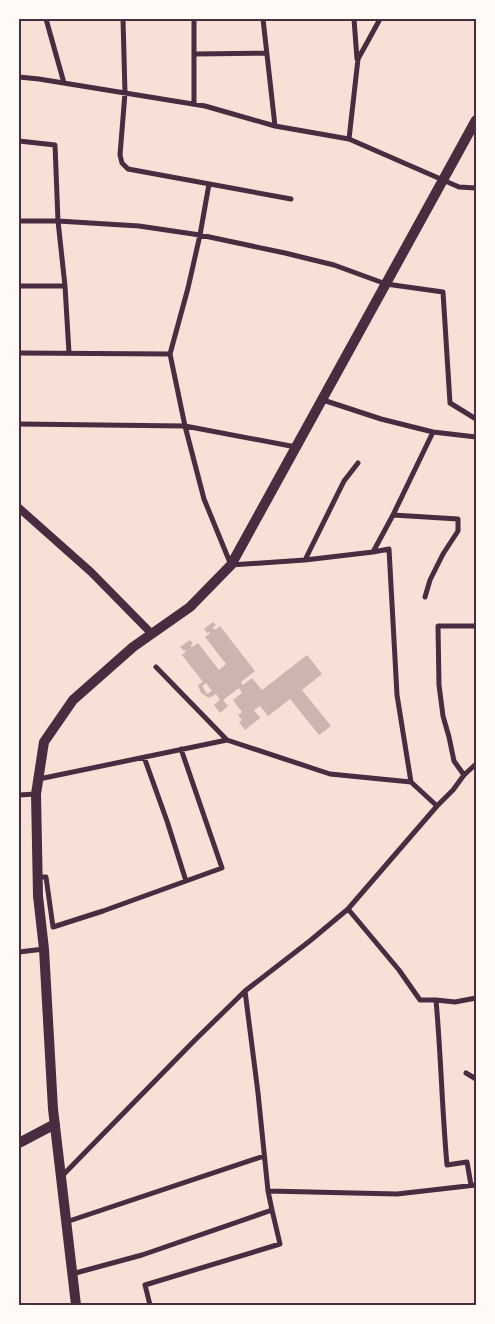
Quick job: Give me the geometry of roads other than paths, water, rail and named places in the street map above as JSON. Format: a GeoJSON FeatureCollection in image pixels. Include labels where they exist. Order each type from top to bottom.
{"type":"FeatureCollection","features":[{"type":"Feature","properties":{"kind":"highway"},"geometry":{"type":"LineString","coordinates":[[76,1305],[55,1124],[44,949],[38,896],[36,794],[44,742],[73,700],[133,647],[190,607],[231,565],[476,120]]}},
{"type":"Feature","properties":{"kind":"highway"},"geometry":{"type":"LineString","coordinates":[[19,1143],[55,1124]]}},
{"type":"Feature","properties":{"kind":"street"},"geometry":{"type":"LineString","coordinates":[[46,19],[64,83]]}},
{"type":"Feature","properties":{"kind":"street"},"geometry":{"type":"LineString","coordinates":[[123,19],[125,93],[120,155],[122,163],[128,169],[291,199]]}},
{"type":"Feature","properties":{"kind":"street"},"geometry":{"type":"LineString","coordinates":[[194,19],[194,104]]}},
{"type":"Feature","properties":{"kind":"street"},"geometry":{"type":"LineString","coordinates":[[263,19],[275,126]]}},
{"type":"Feature","properties":{"kind":"street"},"geometry":{"type":"LineString","coordinates":[[349,139],[358,59],[354,19]]}},
{"type":"Feature","properties":{"kind":"street"},"geometry":{"type":"LineString","coordinates":[[358,59],[380,19]]}},
{"type":"Feature","properties":{"kind":"street"},"geometry":{"type":"LineString","coordinates":[[194,54],[267,53]]}},
{"type":"Feature","properties":{"kind":"street"},"geometry":{"type":"LineString","coordinates":[[19,77],[194,104],[219,109],[275,126],[349,139],[459,186],[476,188]]}},
{"type":"Feature","properties":{"kind":"street"},"geometry":{"type":"LineString","coordinates":[[19,141],[55,145],[58,221],[70,353]]}},
{"type":"Feature","properties":{"kind":"street"},"geometry":{"type":"LineString","coordinates":[[209,184],[188,288],[170,354],[185,426],[204,498],[231,565],[305,560],[389,549],[397,695],[411,782]]}},
{"type":"Feature","properties":{"kind":"street"},"geometry":{"type":"LineString","coordinates":[[19,221],[58,221],[139,226],[200,235],[334,265],[386,284],[444,292],[450,403],[476,418]]}},
{"type":"Feature","properties":{"kind":"street"},"geometry":{"type":"LineString","coordinates":[[19,286],[65,286]]}},
{"type":"Feature","properties":{"kind":"street"},"geometry":{"type":"LineString","coordinates":[[19,353],[170,354]]}},
{"type":"Feature","properties":{"kind":"street"},"geometry":{"type":"LineString","coordinates":[[323,400],[381,419],[433,432],[476,437]]}},
{"type":"Feature","properties":{"kind":"street"},"geometry":{"type":"LineString","coordinates":[[19,424],[185,426],[297,447]]}},
{"type":"Feature","properties":{"kind":"street"},"geometry":{"type":"LineString","coordinates":[[373,552],[433,432]]}},
{"type":"Feature","properties":{"kind":"street"},"geometry":{"type":"LineString","coordinates":[[305,560],[344,481],[358,463]]}},
{"type":"Feature","properties":{"kind":"street"},"geometry":{"type":"LineString","coordinates":[[19,508],[91,572],[152,634]]}},
{"type":"Feature","properties":{"kind":"street"},"geometry":{"type":"LineString","coordinates":[[393,515],[458,518],[458,531],[443,554],[430,580],[425,597]]}},
{"type":"Feature","properties":{"kind":"street"},"geometry":{"type":"LineString","coordinates":[[464,775],[454,761],[443,716],[439,685],[438,626],[476,626]]}},
{"type":"Feature","properties":{"kind":"street"},"geometry":{"type":"LineString","coordinates":[[156,667],[228,740],[330,774],[411,782],[437,806]]}},
{"type":"Feature","properties":{"kind":"street"},"geometry":{"type":"LineString","coordinates":[[39,779],[228,740]]}},
{"type":"Feature","properties":{"kind":"street"},"geometry":{"type":"LineString","coordinates":[[38,877],[46,877],[53,927],[103,912],[222,868],[181,750]]}},
{"type":"Feature","properties":{"kind":"street"},"geometry":{"type":"LineString","coordinates":[[144,757],[186,881]]}},
{"type":"Feature","properties":{"kind":"street"},"geometry":{"type":"LineString","coordinates":[[61,1177],[245,991],[348,909],[453,790],[464,775],[476,764]]}},
{"type":"Feature","properties":{"kind":"street"},"geometry":{"type":"LineString","coordinates":[[19,795],[36,794]]}},
{"type":"Feature","properties":{"kind":"street"},"geometry":{"type":"LineString","coordinates":[[348,909],[399,970],[420,1000],[455,1002],[476,998]]}},
{"type":"Feature","properties":{"kind":"street"},"geometry":{"type":"LineString","coordinates":[[19,952],[44,949]]}},
{"type":"Feature","properties":{"kind":"street"},"geometry":{"type":"LineString","coordinates":[[150,1305],[145,1285],[280,1244],[268,1191],[245,991]]}},
{"type":"Feature","properties":{"kind":"street"},"geometry":{"type":"LineString","coordinates":[[268,1191],[397,1194],[474,1185],[467,1162],[447,1165],[436,1000]]}},
{"type":"Feature","properties":{"kind":"street"},"geometry":{"type":"LineString","coordinates":[[466,1073],[476,1079]]}},
{"type":"Feature","properties":{"kind":"street"},"geometry":{"type":"LineString","coordinates":[[66,1222],[264,1156]]}},
{"type":"Feature","properties":{"kind":"street"},"geometry":{"type":"LineString","coordinates":[[72,1274],[142,1255],[272,1210]]}}]}
